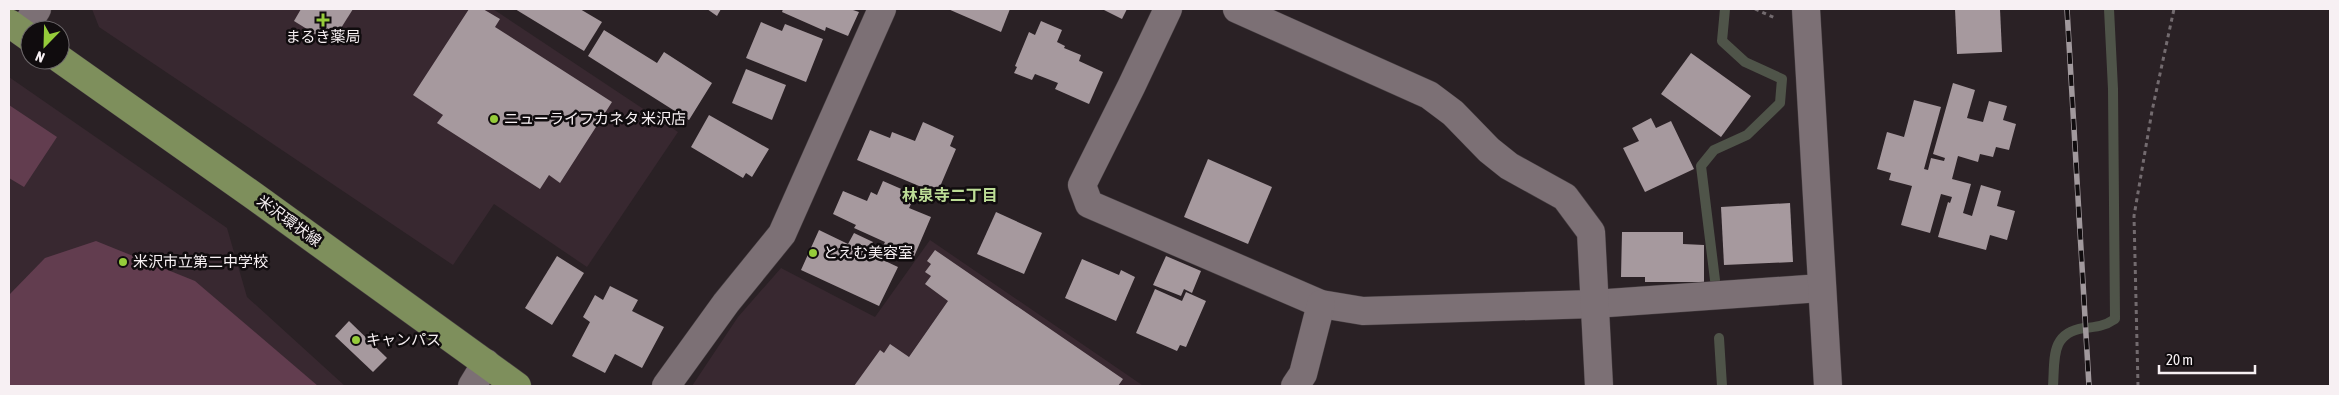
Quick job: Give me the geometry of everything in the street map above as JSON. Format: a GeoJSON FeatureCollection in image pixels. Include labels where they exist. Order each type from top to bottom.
{"type":"FeatureCollection","features":[{"type":"Feature","properties":{"kind":"main road","name":"米沢環状線"},"geometry":{"type":"LineString","coordinates":[[70,66],[516,386]]}},
{"type":"Feature","properties":{"kind":"street"},"geometry":{"type":"LineString","coordinates":[[28,20],[37,9]]}},
{"type":"Feature","properties":{"kind":"street"},"geometry":{"type":"LineString","coordinates":[[666,386],[726,303],[782,234],[882,9]]}},
{"type":"Feature","properties":{"kind":"street"},"geometry":{"type":"LineString","coordinates":[[1168,9],[1132,87],[1082,184],[1089,204],[1321,304],[1363,311],[1594,304],[1821,288]]}},
{"type":"Feature","properties":{"kind":"street"},"geometry":{"type":"LineString","coordinates":[[1237,9],[1429,95],[1453,113],[1489,150],[1509,166],[1565,197],[1591,232],[1600,386]]}},
{"type":"Feature","properties":{"kind":"street"},"geometry":{"type":"LineString","coordinates":[[1806,9],[1828,386]]}},
{"type":"Feature","properties":{"kind":"street"},"geometry":{"type":"LineString","coordinates":[[1295,386],[1303,374],[1321,304]]}},
{"type":"Feature","properties":{"kind":"street"},"geometry":{"type":"LineString","coordinates":[[472,386],[486,363]]}},
{"type":"Feature","properties":{"kind":"path"},"geometry":{"type":"LineString","coordinates":[[2138,386],[2134,216],[2152,111],[2174,9]]}},
{"type":"Feature","properties":{"kind":"shaded area"},"geometry":{"type":"Polygon","coordinates":[[[92,9],[493,9],[678,132],[587,267],[494,204],[453,265],[99,27],[92,9]]]}},
{"type":"Feature","properties":{"kind":"shaded area","name":"米沢市立第二中学校"},"geometry":{"type":"Polygon","coordinates":[[[9,77],[227,228],[247,297],[345,386],[9,386],[9,77]]]}},
{"type":"Feature","properties":{"kind":"shaded area"},"geometry":{"type":"Polygon","coordinates":[[[9,105],[57,137],[24,187],[9,178],[9,105]]]}},
{"type":"Feature","properties":{"kind":"shaded area"},"geometry":{"type":"Polygon","coordinates":[[[930,240],[1142,385],[692,386],[738,317],[781,268],[875,317],[930,240]]]}},
{"type":"Feature","properties":{"kind":"shaded area"},"geometry":{"type":"Polygon","coordinates":[[[96,241],[195,281],[318,386],[9,386],[9,295],[45,258],[96,241]]]}},
{"type":"Feature","properties":{"kind":"building"},"geometry":{"type":"Polygon","coordinates":[[[301,9],[353,9],[331,44],[294,21],[301,9]]]}},
{"type":"Feature","properties":{"kind":"building"},"geometry":{"type":"Polygon","coordinates":[[[469,9],[483,9],[500,19],[495,27],[612,102],[560,183],[549,175],[540,189],[437,123],[443,115],[413,95],[469,9]]]}},
{"type":"Feature","properties":{"kind":"building"},"geometry":{"type":"Polygon","coordinates":[[[515,9],[580,9],[602,22],[584,51],[515,9]]]}},
{"type":"Feature","properties":{"kind":"building"},"geometry":{"type":"Polygon","coordinates":[[[707,9],[721,9],[717,16],[707,9]]]}},
{"type":"Feature","properties":{"kind":"building"},"geometry":{"type":"Polygon","coordinates":[[[783,9],[850,9],[859,12],[848,36],[826,27],[825,31],[782,12],[783,9]]]}},
{"type":"Feature","properties":{"kind":"building"},"geometry":{"type":"Polygon","coordinates":[[[948,9],[1010,9],[1001,32],[948,9]]]}},
{"type":"Feature","properties":{"kind":"building"},"geometry":{"type":"Polygon","coordinates":[[[1102,9],[1127,9],[1122,19],[1102,9]]]}},
{"type":"Feature","properties":{"kind":"building"},"geometry":{"type":"Polygon","coordinates":[[[1955,9],[2000,9],[2002,52],[1957,54],[1955,9]]]}},
{"type":"Feature","properties":{"kind":"building"},"geometry":{"type":"Polygon","coordinates":[[[1041,21],[1062,30],[1057,42],[1065,46],[1064,48],[1081,55],[1079,61],[1103,72],[1089,104],[1055,89],[1058,83],[1035,74],[1032,80],[1014,73],[1029,32],[1035,35],[1041,21]]]}},
{"type":"Feature","properties":{"kind":"building"},"geometry":{"type":"Polygon","coordinates":[[[761,22],[782,31],[785,24],[823,39],[806,82],[746,58],[761,22]]]}},
{"type":"Feature","properties":{"kind":"building"},"geometry":{"type":"Polygon","coordinates":[[[604,30],[657,63],[664,52],[712,83],[689,120],[588,56],[604,30]]]}},
{"type":"Feature","properties":{"kind":"building"},"geometry":{"type":"Polygon","coordinates":[[[1691,53],[1751,96],[1721,137],[1661,94],[1691,53]]]}},
{"type":"Feature","properties":{"kind":"building"},"geometry":{"type":"Polygon","coordinates":[[[746,69],[786,85],[772,120],[732,103],[746,69]]]}},
{"type":"Feature","properties":{"kind":"building"},"geometry":{"type":"Polygon","coordinates":[[[1953,83],[1975,90],[1967,118],[1983,122],[1989,101],[2007,106],[2003,120],[2016,124],[2009,150],[1996,147],[1993,157],[1980,154],[1978,162],[1958,156],[1952,179],[1971,184],[1963,213],[1972,216],[1981,185],[2001,191],[1997,206],[2015,211],[2007,240],[1990,235],[1986,250],[1938,237],[1948,202],[1950,203],[1952,197],[1941,194],[1930,233],[1901,225],[1912,186],[1889,180],[1891,173],[1877,169],[1887,132],[1904,137],[1914,100],[1941,107],[1924,169],[1928,170],[1931,158],[1944,161],[1945,158],[1933,154],[1953,83]]]}},
{"type":"Feature","properties":{"kind":"building"},"geometry":{"type":"Polygon","coordinates":[[[709,115],[769,149],[752,177],[746,173],[743,178],[691,147],[709,115]]]}},
{"type":"Feature","properties":{"kind":"building"},"geometry":{"type":"Polygon","coordinates":[[[1651,118],[1656,128],[1671,121],[1694,169],[1645,192],[1623,148],[1639,141],[1632,128],[1651,118]]]}},
{"type":"Feature","properties":{"kind":"building"},"geometry":{"type":"Polygon","coordinates":[[[923,122],[954,136],[950,146],[956,149],[939,189],[933,187],[931,191],[857,160],[870,130],[890,138],[892,132],[915,141],[923,122]]]}},
{"type":"Feature","properties":{"kind":"building"},"geometry":{"type":"Polygon","coordinates":[[[1208,159],[1272,187],[1248,244],[1184,217],[1208,159]]]}},
{"type":"Feature","properties":{"kind":"building"},"geometry":{"type":"Polygon","coordinates":[[[883,181],[906,191],[903,198],[912,202],[909,208],[931,217],[913,259],[883,246],[885,242],[854,228],[856,225],[833,214],[843,191],[867,201],[871,192],[877,195],[883,181]]]}},
{"type":"Feature","properties":{"kind":"building"},"geometry":{"type":"Polygon","coordinates":[[[1790,203],[1793,262],[1724,265],[1721,207],[1790,203]]]}},
{"type":"Feature","properties":{"kind":"building"},"geometry":{"type":"Polygon","coordinates":[[[996,212],[1042,233],[1024,274],[977,254],[996,212]]]}},
{"type":"Feature","properties":{"kind":"building"},"geometry":{"type":"Polygon","coordinates":[[[819,230],[848,244],[854,233],[873,242],[868,253],[898,267],[879,306],[801,270],[819,230]]]}},
{"type":"Feature","properties":{"kind":"building"},"geometry":{"type":"Polygon","coordinates":[[[1622,232],[1683,232],[1683,244],[1704,245],[1704,282],[1645,282],[1645,277],[1621,277],[1622,232]]]}},
{"type":"Feature","properties":{"kind":"building"},"geometry":{"type":"Polygon","coordinates":[[[935,250],[1123,379],[1118,386],[854,386],[880,350],[884,353],[890,344],[909,357],[948,301],[925,284],[931,276],[925,272],[931,264],[927,261],[935,250]]]}},
{"type":"Feature","properties":{"kind":"building"},"geometry":{"type":"Polygon","coordinates":[[[557,256],[584,273],[552,325],[525,308],[557,256]]]}},
{"type":"Feature","properties":{"kind":"building"},"geometry":{"type":"Polygon","coordinates":[[[1166,256],[1201,271],[1192,293],[1184,289],[1181,296],[1153,285],[1166,256]]]}},
{"type":"Feature","properties":{"kind":"building"},"geometry":{"type":"Polygon","coordinates":[[[1082,259],[1119,275],[1121,270],[1135,277],[1116,321],[1065,298],[1082,259]]]}},
{"type":"Feature","properties":{"kind":"building"},"geometry":{"type":"Polygon","coordinates":[[[610,286],[638,300],[632,311],[664,327],[642,368],[615,354],[605,373],[572,356],[590,322],[583,317],[595,295],[603,300],[610,286]]]}},
{"type":"Feature","properties":{"kind":"building"},"geometry":{"type":"Polygon","coordinates":[[[1155,289],[1182,301],[1186,292],[1206,301],[1186,347],[1180,345],[1177,351],[1136,333],[1155,289]]]}},
{"type":"Feature","properties":{"kind":"building"},"geometry":{"type":"Polygon","coordinates":[[[349,321],[387,358],[373,372],[335,336],[349,321]]]}},
{"type":"Feature","properties":{"kind":"waterway"},"geometry":{"type":"LineString","coordinates":[[1715,280],[1701,166],[1714,150],[1747,135],[1780,103],[1782,79],[1745,62],[1722,41],[1725,9]]}},
{"type":"Feature","properties":{"kind":"waterway"},"geometry":{"type":"LineString","coordinates":[[2053,386],[2056,349],[2065,335],[2084,328],[2104,325],[2115,319],[2113,89],[2109,9]]}},
{"type":"Feature","properties":{"kind":"waterway"},"geometry":{"type":"LineString","coordinates":[[1719,338],[1722,386]]}},
{"type":"Feature","properties":{"kind":"railway"},"geometry":{"type":"LineString","coordinates":[[2067,9],[2089,386]]}},
{"type":"Feature","properties":{"kind":"place","name":"まるき薬局"},"geometry":{"type":"Point","coordinates":[323,20]}},
{"type":"Feature","properties":{"kind":"place","name":"ニューライフカネタ 米沢店"},"geometry":{"type":"Point","coordinates":[494,119]}},
{"type":"Feature","properties":{"kind":"place","name":"とえむ美容室"},"geometry":{"type":"Point","coordinates":[813,253]}},
{"type":"Feature","properties":{"kind":"place","name":"米沢市立第二中学校"},"geometry":{"type":"Point","coordinates":[123,262]}},
{"type":"Feature","properties":{"kind":"place","name":"キャンパス"},"geometry":{"type":"Point","coordinates":[356,340]}},
{"type":"Feature","properties":{"kind":"district","name":"林泉寺二丁目"},"geometry":{"type":"Point","coordinates":[950,195]}}]}
